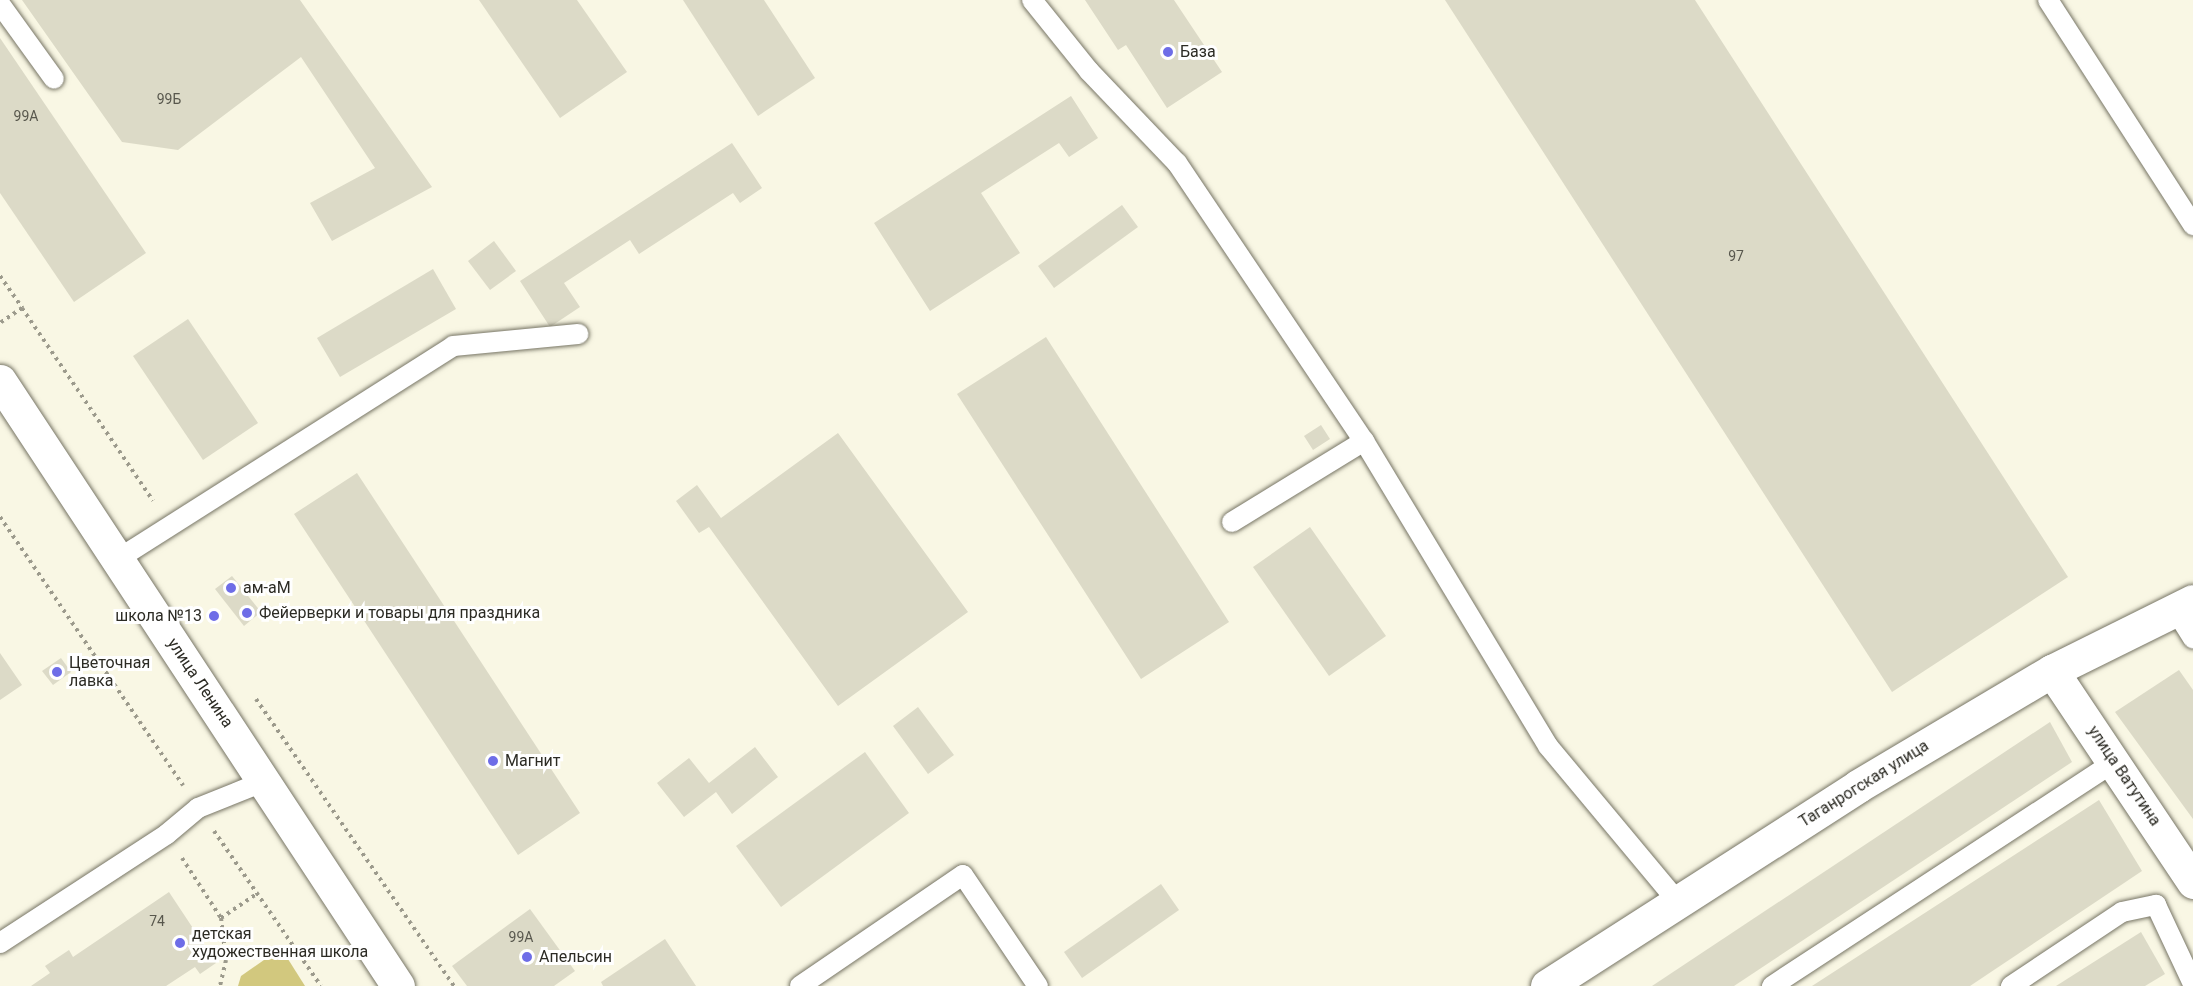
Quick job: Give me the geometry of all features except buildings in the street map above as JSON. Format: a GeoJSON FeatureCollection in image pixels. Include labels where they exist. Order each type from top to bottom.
{"type":"FeatureCollection","features":[{"type":"Feature","properties":{"kind":"street","name":"улица Ленина"},"geometry":{"type":"LineString","coordinates":[[0,381],[398,986]]}},
{"type":"Feature","properties":{"kind":"street","name":"Таганрогская улица"},"geometry":{"type":"LineString","coordinates":[[1547,986],[1678,902],[2052,671],[2184,604]]}},
{"type":"Feature","properties":{"kind":"street","name":"улица Ватутина"},"geometry":{"type":"LineString","coordinates":[[2052,671],[2116,761],[2193,882]]}},
{"type":"Feature","properties":{"kind":"lane"},"geometry":{"type":"LineString","coordinates":[[1032,0],[1089,71],[1178,163],[1364,441],[1548,746],[1678,902]]}},
{"type":"Feature","properties":{"kind":"lane"},"geometry":{"type":"LineString","coordinates":[[2048,0],[2193,225]]}},
{"type":"Feature","properties":{"kind":"lane"},"geometry":{"type":"LineString","coordinates":[[0,4],[54,79]]}},
{"type":"Feature","properties":{"kind":"lane"},"geometry":{"type":"LineString","coordinates":[[118,559],[453,345],[578,334]]}},
{"type":"Feature","properties":{"kind":"lane"},"geometry":{"type":"LineString","coordinates":[[1232,522],[1364,441]]}},
{"type":"Feature","properties":{"kind":"lane"},"geometry":{"type":"LineString","coordinates":[[2184,604],[2193,638]]}},
{"type":"Feature","properties":{"kind":"lane"},"geometry":{"type":"LineString","coordinates":[[1772,986],[2116,761]]}},
{"type":"Feature","properties":{"kind":"lane"},"geometry":{"type":"LineString","coordinates":[[0,942],[166,834],[198,808],[265,781]]}},
{"type":"Feature","properties":{"kind":"lane"},"geometry":{"type":"LineString","coordinates":[[800,986],[963,875],[1038,986]]}},
{"type":"Feature","properties":{"kind":"lane"},"geometry":{"type":"LineString","coordinates":[[2011,986],[2122,912],[2156,905],[2193,984]]}},
{"type":"Feature","properties":{"kind":"path"},"geometry":{"type":"LineString","coordinates":[[0,276],[169,525]]}},
{"type":"Feature","properties":{"kind":"path"},"geometry":{"type":"LineString","coordinates":[[0,322],[22,308]]}},
{"type":"Feature","properties":{"kind":"path"},"geometry":{"type":"LineString","coordinates":[[0,517],[321,986]]}},
{"type":"Feature","properties":{"kind":"path"},"geometry":{"type":"LineString","coordinates":[[250,691],[454,986]]}},
{"type":"Feature","properties":{"kind":"path"},"geometry":{"type":"LineString","coordinates":[[166,834],[221,918],[226,960],[220,986]]}},
{"type":"Feature","properties":{"kind":"path"},"geometry":{"type":"LineString","coordinates":[[221,918],[258,893]]}},
{"type":"Feature","properties":{"kind":"shaded area"},"geometry":{"type":"Polygon","coordinates":[[[281,948],[305,986],[238,986],[241,976],[281,948]]]}},
{"type":"Feature","properties":{"kind":"place","name":"База"},"geometry":{"type":"Point","coordinates":[1168,52]}},
{"type":"Feature","properties":{"kind":"place","name":"ам-аМ"},"geometry":{"type":"Point","coordinates":[231,588]}},
{"type":"Feature","properties":{"kind":"place","name":"Фейерверки и товары для праздника"},"geometry":{"type":"Point","coordinates":[247,613]}},
{"type":"Feature","properties":{"kind":"place","name":"школа №13"},"geometry":{"type":"Point","coordinates":[214,616]}},
{"type":"Feature","properties":{"kind":"place","name":"Цветочная лавка"},"geometry":{"type":"Point","coordinates":[57,672]}},
{"type":"Feature","properties":{"kind":"place","name":"Магнит"},"geometry":{"type":"Point","coordinates":[493,761]}},
{"type":"Feature","properties":{"kind":"place","name":"детская художественная школа"},"geometry":{"type":"Point","coordinates":[180,943]}},
{"type":"Feature","properties":{"kind":"place","name":"Апельсин"},"geometry":{"type":"Point","coordinates":[527,957]}}]}
